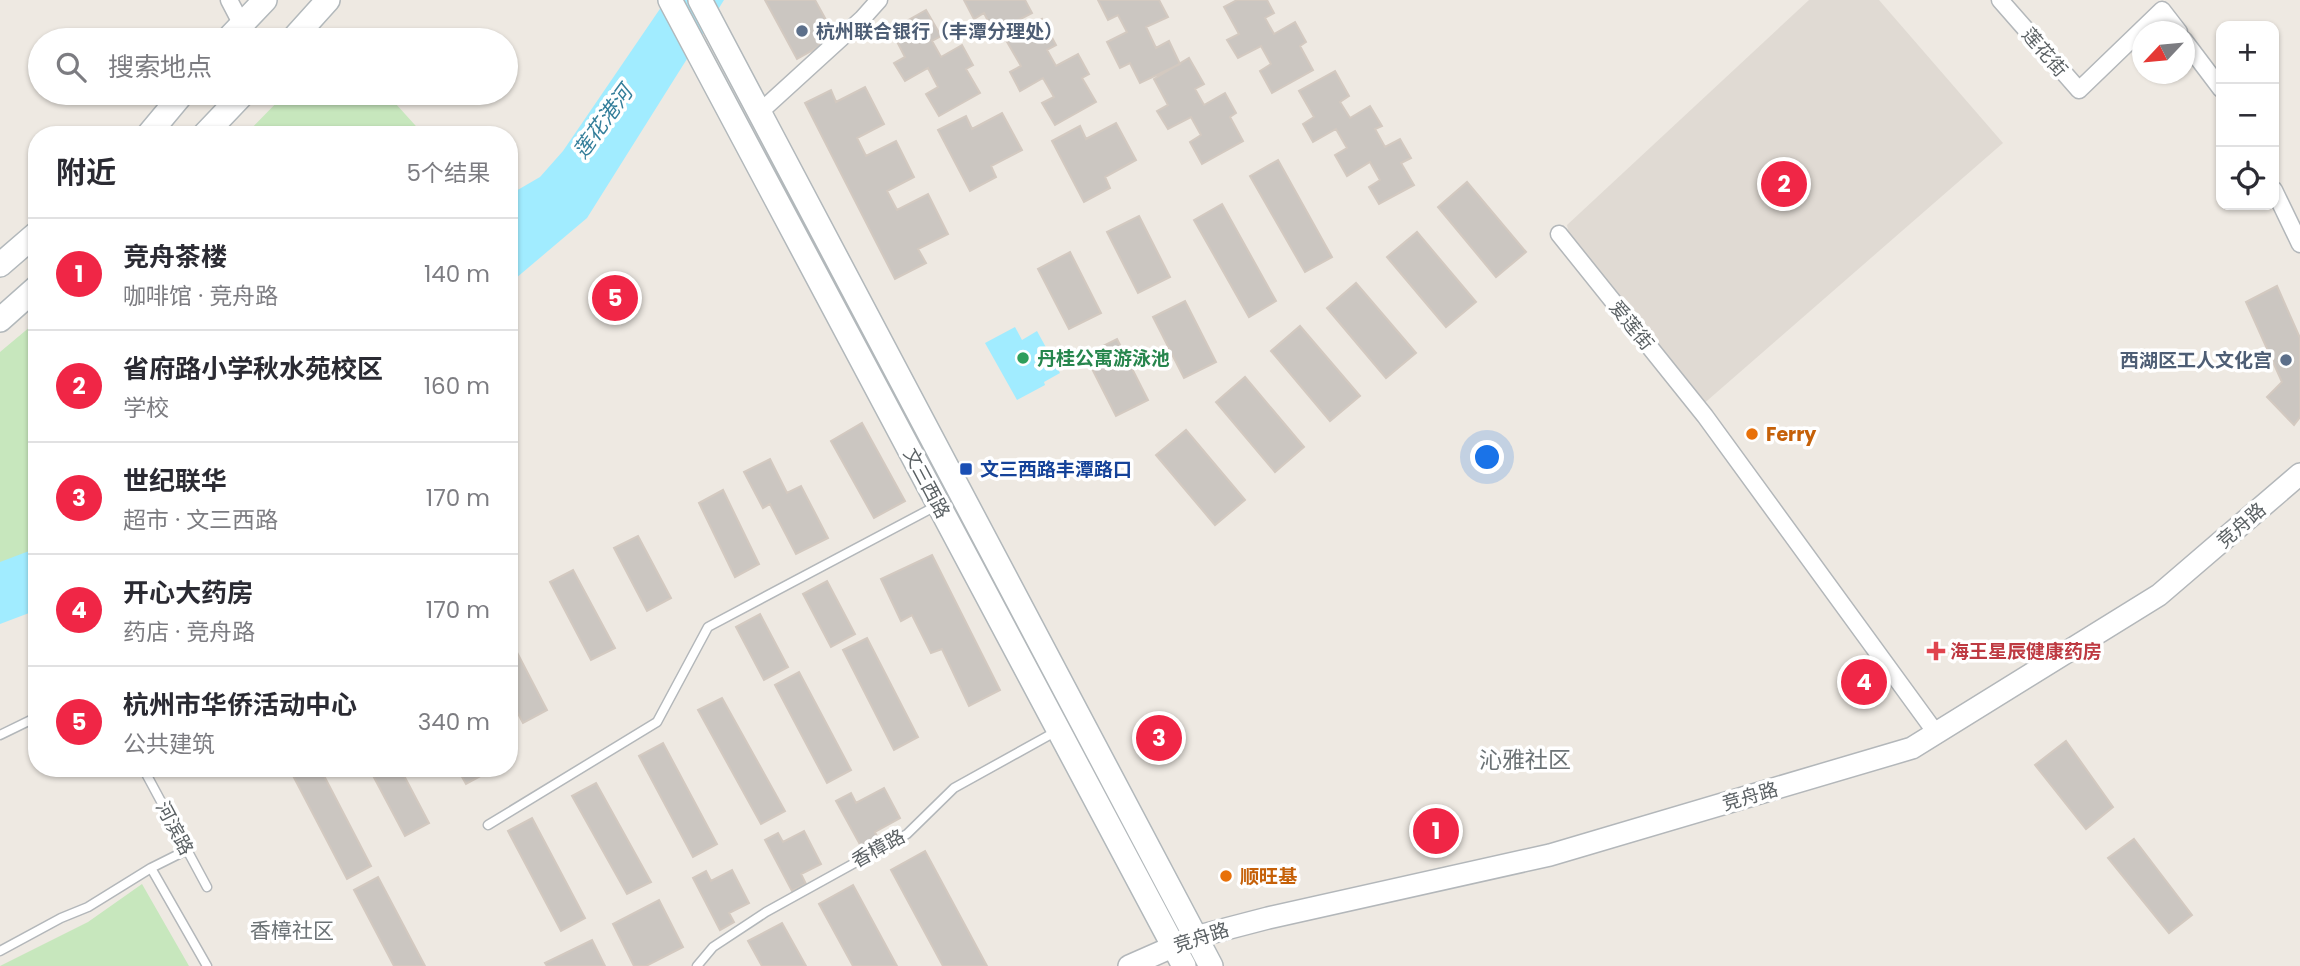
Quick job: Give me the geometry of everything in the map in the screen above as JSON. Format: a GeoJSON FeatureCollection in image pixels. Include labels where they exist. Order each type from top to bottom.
{"type":"FeatureCollection","features":[{"type":"Feature","properties":{"kind":"main road"},"geometry":{"type":"LineString","coordinates":[[238,28],[265,0]]}},
{"type":"Feature","properties":{"kind":"main road"},"geometry":{"type":"LineString","coordinates":[[303,28],[328,0]]}},
{"type":"Feature","properties":{"kind":"main road","name":"文三西路"},"geometry":{"type":"LineString","coordinates":[[670,0],[1184,966]]}},
{"type":"Feature","properties":{"kind":"main road","name":"文三西路"},"geometry":{"type":"LineString","coordinates":[[700,0],[1211,966]]}},
{"type":"Feature","properties":{"kind":"main road"},"geometry":{"type":"LineString","coordinates":[[156,126],[173,105]]}},
{"type":"Feature","properties":{"kind":"main road"},"geometry":{"type":"LineString","coordinates":[[213,126],[233,105]]}},
{"type":"Feature","properties":{"kind":"main road"},"geometry":{"type":"LineString","coordinates":[[0,265],[28,241]]}},
{"type":"Feature","properties":{"kind":"main road"},"geometry":{"type":"LineString","coordinates":[[0,320],[28,295]]}},
{"type":"Feature","properties":{"kind":"street"},"geometry":{"type":"LineString","coordinates":[[229,0],[233,28]]}},
{"type":"Feature","properties":{"kind":"street"},"geometry":{"type":"LineString","coordinates":[[761,111],[862,19],[879,0]]}},
{"type":"Feature","properties":{"kind":"street","name":"莲花街"},"geometry":{"type":"LineString","coordinates":[[2000,0],[2079,90],[2132,39]]}},
{"type":"Feature","properties":{"kind":"street","name":"莲花街"},"geometry":{"type":"LineString","coordinates":[[2151,21],[2162,10],[2170,21]]}},
{"type":"Feature","properties":{"kind":"street"},"geometry":{"type":"LineString","coordinates":[[2195,54],[2217,84]]}},
{"type":"Feature","properties":{"kind":"street"},"geometry":{"type":"LineString","coordinates":[[2279,200],[2300,244]]}},
{"type":"Feature","properties":{"kind":"street","name":"爱莲街"},"geometry":{"type":"LineString","coordinates":[[1559,234],[1705,416],[1936,733]]}},
{"type":"Feature","properties":{"kind":"street","name":"竞舟路"},"geometry":{"type":"LineString","coordinates":[[1129,966],[1195,937],[1550,855],[1912,748],[2160,594],[2300,474]]}},
{"type":"Feature","properties":{"kind":"lane"},"geometry":{"type":"LineString","coordinates":[[488,825],[657,722],[708,627],[939,505]]}},
{"type":"Feature","properties":{"kind":"lane"},"geometry":{"type":"LineString","coordinates":[[0,735],[28,721]]}},
{"type":"Feature","properties":{"kind":"lane","name":"香樟路"},"geometry":{"type":"LineString","coordinates":[[697,966],[713,947],[766,912],[907,834],[954,788],[1059,730]]}},
{"type":"Feature","properties":{"kind":"lane","name":"河滨路"},"geometry":{"type":"LineString","coordinates":[[148,777],[207,887]]}},
{"type":"Feature","properties":{"kind":"lane"},"geometry":{"type":"LineString","coordinates":[[0,951],[61,918],[88,907],[151,868],[187,850]]}},
{"type":"Feature","properties":{"kind":"lane"},"geometry":{"type":"LineString","coordinates":[[151,868],[207,966]]}},
{"type":"Feature","properties":{"kind":"shaded area"},"geometry":{"type":"Polygon","coordinates":[[[1809,0],[1879,0],[2003,143],[1693,413],[1573,253],[1567,225],[1809,0]]]}},
{"type":"Feature","properties":{"kind":"green space"},"geometry":{"type":"Polygon","coordinates":[[[274,105],[397,105],[416,126],[254,126],[274,105]]]}},
{"type":"Feature","properties":{"kind":"green space"},"geometry":{"type":"Polygon","coordinates":[[[28,329],[28,566],[0,583],[0,352],[28,329]]]}},
{"type":"Feature","properties":{"kind":"green space"},"geometry":{"type":"Polygon","coordinates":[[[142,884],[189,966],[0,966],[88,922],[142,884]]]}},
{"type":"Feature","properties":{"kind":"water","name":"莲花港河"},"geometry":{"type":"Polygon","coordinates":[[[666,0],[724,0],[587,218],[518,276],[518,190],[540,177],[563,151],[666,0]]]}},
{"type":"Feature","properties":{"kind":"water","name":"丹桂公寓游泳池"},"geometry":{"type":"Polygon","coordinates":[[[1015,327],[1022,340],[1037,331],[1060,373],[1044,382],[1045,385],[1017,400],[985,343],[1015,327]]]}},
{"type":"Feature","properties":{"kind":"water"},"geometry":{"type":"Polygon","coordinates":[[[28,551],[28,613],[0,624],[0,562],[28,551]]]}},
{"type":"Feature","properties":{"kind":"building","name":"杭州联合银行（丰潭分理处）"},"geometry":{"type":"Polygon","coordinates":[[[765,0],[815,0],[830,27],[814,35],[820,46],[797,59],[765,0]]]}},
{"type":"Feature","properties":{"kind":"building"},"geometry":{"type":"Polygon","coordinates":[[[964,0],[1025,0],[1032,13],[994,33],[984,13],[974,19],[964,0]]]}},
{"type":"Feature","properties":{"kind":"building"},"geometry":{"type":"Polygon","coordinates":[[[1098,0],[1159,0],[1168,17],[1146,27],[1156,48],[1169,41],[1180,64],[1140,83],[1130,63],[1120,68],[1107,42],[1127,32],[1118,15],[1108,20],[1098,0]]]}},
{"type":"Feature","properties":{"kind":"building"},"geometry":{"type":"Polygon","coordinates":[[[1237,0],[1267,0],[1274,13],[1265,18],[1274,34],[1295,22],[1306,42],[1300,46],[1313,70],[1272,93],[1260,71],[1271,64],[1261,46],[1238,58],[1227,40],[1239,34],[1224,7],[1237,0]]]}},
{"type":"Feature","properties":{"kind":"building"},"geometry":{"type":"Polygon","coordinates":[[[926,10],[941,36],[932,41],[941,57],[962,45],[973,65],[966,69],[980,93],[939,116],[926,94],[938,87],[928,68],[905,81],[894,63],[905,57],[891,30],[926,10]]]}},
{"type":"Feature","properties":{"kind":"building"},"geometry":{"type":"Polygon","coordinates":[[[1042,19],[1056,45],[1047,50],[1056,66],[1078,54],[1089,74],[1082,78],[1096,102],[1055,125],[1042,103],[1054,97],[1043,78],[1020,91],[1010,72],[1021,66],[1006,40],[1042,19]]]}},
{"type":"Feature","properties":{"kind":"building"},"geometry":{"type":"Polygon","coordinates":[[[1189,58],[1204,84],[1195,89],[1204,105],[1225,93],[1236,113],[1230,117],[1243,141],[1202,164],[1190,142],[1201,135],[1191,117],[1168,129],[1157,111],[1168,105],[1154,79],[1189,58]]]}},
{"type":"Feature","properties":{"kind":"building"},"geometry":{"type":"Polygon","coordinates":[[[1335,71],[1349,96],[1340,102],[1350,118],[1370,106],[1382,126],[1375,129],[1385,147],[1400,139],[1411,158],[1401,163],[1414,185],[1379,204],[1369,187],[1380,180],[1370,162],[1347,176],[1335,155],[1347,148],[1336,129],[1313,142],[1303,124],[1314,117],[1299,91],[1335,71]]]}},
{"type":"Feature","properties":{"kind":"building"},"geometry":{"type":"Polygon","coordinates":[[[865,87],[884,124],[857,138],[866,156],[896,141],[914,177],[887,191],[897,210],[928,194],[948,234],[918,249],[926,263],[895,279],[805,103],[831,90],[836,102],[865,87]]]}},
{"type":"Feature","properties":{"kind":"building"},"geometry":{"type":"Polygon","coordinates":[[[1002,113],[1022,150],[991,166],[996,177],[970,191],[938,130],[966,116],[972,129],[1002,113]]]}},
{"type":"Feature","properties":{"kind":"building"},"geometry":{"type":"Polygon","coordinates":[[[1116,123],[1136,160],[1105,177],[1110,188],[1084,202],[1052,141],[1080,126],[1086,139],[1116,123]]]}},
{"type":"Feature","properties":{"kind":"building"},"geometry":{"type":"Polygon","coordinates":[[[1278,160],[1332,257],[1305,272],[1250,176],[1278,160]]]}},
{"type":"Feature","properties":{"kind":"building"},"geometry":{"type":"Polygon","coordinates":[[[1467,182],[1526,252],[1496,277],[1438,207],[1467,182]]]}},
{"type":"Feature","properties":{"kind":"building"},"geometry":{"type":"Polygon","coordinates":[[[1222,204],[1276,301],[1249,317],[1194,220],[1222,204]]]}},
{"type":"Feature","properties":{"kind":"building"},"geometry":{"type":"Polygon","coordinates":[[[1139,216],[1170,277],[1138,293],[1107,232],[1139,216]]]}},
{"type":"Feature","properties":{"kind":"building"},"geometry":{"type":"Polygon","coordinates":[[[1417,232],[1476,302],[1446,327],[1387,257],[1417,232]]]}},
{"type":"Feature","properties":{"kind":"building"},"geometry":{"type":"Polygon","coordinates":[[[1070,252],[1101,313],[1069,329],[1038,269],[1070,252]]]}},
{"type":"Feature","properties":{"kind":"building"},"geometry":{"type":"Polygon","coordinates":[[[1356,283],[1416,353],[1386,378],[1327,308],[1356,283]]]}},
{"type":"Feature","properties":{"kind":"building","name":"西湖区工人文化宫"},"geometry":{"type":"Polygon","coordinates":[[[2277,286],[2300,338],[2300,417],[2294,425],[2267,397],[2282,382],[2246,302],[2277,286]]]}},
{"type":"Feature","properties":{"kind":"building"},"geometry":{"type":"Polygon","coordinates":[[[1185,301],[1216,362],[1184,378],[1153,317],[1185,301]]]}},
{"type":"Feature","properties":{"kind":"building"},"geometry":{"type":"Polygon","coordinates":[[[1300,326],[1360,396],[1330,421],[1271,351],[1300,326]]]}},
{"type":"Feature","properties":{"kind":"building"},"geometry":{"type":"Polygon","coordinates":[[[1117,339],[1148,400],[1116,416],[1085,355],[1117,339]]]}},
{"type":"Feature","properties":{"kind":"building"},"geometry":{"type":"Polygon","coordinates":[[[1245,377],[1304,447],[1275,472],[1216,402],[1245,377]]]}},
{"type":"Feature","properties":{"kind":"building"},"geometry":{"type":"Polygon","coordinates":[[[862,423],[905,501],[874,518],[831,441],[862,423]]]}},
{"type":"Feature","properties":{"kind":"building"},"geometry":{"type":"Polygon","coordinates":[[[1186,430],[1245,500],[1215,525],[1156,455],[1186,430]]]}},
{"type":"Feature","properties":{"kind":"building"},"geometry":{"type":"Polygon","coordinates":[[[770,459],[787,493],[801,486],[828,538],[796,554],[770,504],[763,508],[744,472],[770,459]]]}},
{"type":"Feature","properties":{"kind":"building"},"geometry":{"type":"Polygon","coordinates":[[[723,490],[759,564],[735,577],[699,503],[723,490]]]}},
{"type":"Feature","properties":{"kind":"building"},"geometry":{"type":"Polygon","coordinates":[[[638,536],[671,598],[647,611],[614,548],[638,536]]]}},
{"type":"Feature","properties":{"kind":"building"},"geometry":{"type":"Polygon","coordinates":[[[932,555],[1000,690],[969,706],[942,649],[931,653],[912,615],[901,621],[881,579],[932,555]]]}},
{"type":"Feature","properties":{"kind":"building"},"geometry":{"type":"Polygon","coordinates":[[[573,570],[615,648],[591,660],[550,582],[573,570]]]}},
{"type":"Feature","properties":{"kind":"building"},"geometry":{"type":"Polygon","coordinates":[[[827,581],[855,634],[831,647],[803,594],[827,581]]]}},
{"type":"Feature","properties":{"kind":"building"},"geometry":{"type":"Polygon","coordinates":[[[760,614],[788,667],[764,680],[736,627],[760,614]]]}},
{"type":"Feature","properties":{"kind":"building"},"geometry":{"type":"Polygon","coordinates":[[[867,638],[918,737],[894,750],[843,650],[867,638]]]}},
{"type":"Feature","properties":{"kind":"building"},"geometry":{"type":"Polygon","coordinates":[[[518,654],[547,710],[523,723],[518,714],[518,654]]]}},
{"type":"Feature","properties":{"kind":"building"},"geometry":{"type":"Polygon","coordinates":[[[799,672],[851,770],[827,783],[775,685],[799,672]]]}},
{"type":"Feature","properties":{"kind":"building"},"geometry":{"type":"Polygon","coordinates":[[[722,698],[785,811],[761,824],[698,710],[722,698]]]}},
{"type":"Feature","properties":{"kind":"building"},"geometry":{"type":"Polygon","coordinates":[[[2066,741],[2113,807],[2086,829],[2035,765],[2066,741]]]}},
{"type":"Feature","properties":{"kind":"building"},"geometry":{"type":"Polygon","coordinates":[[[663,743],[717,844],[693,857],[639,756],[663,743]]]}},
{"type":"Feature","properties":{"kind":"building"},"geometry":{"type":"Polygon","coordinates":[[[294,777],[325,777],[371,866],[347,879],[294,777]]]}},
{"type":"Feature","properties":{"kind":"building"},"geometry":{"type":"Polygon","coordinates":[[[374,777],[405,777],[429,823],[405,836],[374,777]]]}},
{"type":"Feature","properties":{"kind":"building"},"geometry":{"type":"Polygon","coordinates":[[[462,777],[479,777],[466,784],[462,777]]]}},
{"type":"Feature","properties":{"kind":"building"},"geometry":{"type":"Polygon","coordinates":[[[596,783],[651,882],[627,894],[572,796],[596,783]]]}},
{"type":"Feature","properties":{"kind":"building"},"geometry":{"type":"Polygon","coordinates":[[[884,788],[900,818],[875,832],[879,841],[863,850],[836,801],[851,793],[856,803],[884,788]]]}},
{"type":"Feature","properties":{"kind":"building"},"geometry":{"type":"Polygon","coordinates":[[[532,818],[585,918],[561,931],[508,831],[532,818]]]}},
{"type":"Feature","properties":{"kind":"building"},"geometry":{"type":"Polygon","coordinates":[[[804,831],[821,864],[801,874],[806,884],[792,891],[765,840],[778,833],[783,842],[804,831]]]}},
{"type":"Feature","properties":{"kind":"building"},"geometry":{"type":"Polygon","coordinates":[[[2134,839],[2192,915],[2169,933],[2108,858],[2134,839]]]}},
{"type":"Feature","properties":{"kind":"building"},"geometry":{"type":"Polygon","coordinates":[[[925,851],[987,966],[943,966],[891,870],[925,851]]]}},
{"type":"Feature","properties":{"kind":"building"},"geometry":{"type":"Polygon","coordinates":[[[732,870],[749,903],[729,913],[734,922],[720,930],[693,878],[706,871],[711,881],[732,870]]]}},
{"type":"Feature","properties":{"kind":"building"},"geometry":{"type":"Polygon","coordinates":[[[378,877],[425,966],[394,966],[354,890],[378,877]]]}},
{"type":"Feature","properties":{"kind":"building"},"geometry":{"type":"Polygon","coordinates":[[[853,885],[897,966],[853,966],[819,904],[853,885]]]}},
{"type":"Feature","properties":{"kind":"building"},"geometry":{"type":"Polygon","coordinates":[[[659,900],[683,947],[646,966],[634,966],[613,924],[659,900]]]}},
{"type":"Feature","properties":{"kind":"building"},"geometry":{"type":"Polygon","coordinates":[[[782,923],[806,966],[762,966],[748,941],[782,923]]]}},
{"type":"Feature","properties":{"kind":"building"},"geometry":{"type":"Polygon","coordinates":[[[592,940],[605,966],[547,966],[545,963],[592,940]]]}},
{"type":"Feature","properties":{"kind":"place","name":"杭州联合银行（丰潭分理处）"},"geometry":{"type":"Point","coordinates":[802,31]}},
{"type":"Feature","properties":{"kind":"place","name":"省府路小学秋水苑校区"},"geometry":{"type":"Point","coordinates":[1784,184]}},
{"type":"Feature","properties":{"kind":"place","name":"杭州市华侨活动中心"},"geometry":{"type":"Point","coordinates":[615,298]}},
{"type":"Feature","properties":{"kind":"place","name":"丹桂公寓游泳池"},"geometry":{"type":"Point","coordinates":[1023,358]}},
{"type":"Feature","properties":{"kind":"place","name":"西湖区工人文化宫"},"geometry":{"type":"Point","coordinates":[2286,360]}},
{"type":"Feature","properties":{"kind":"place","name":"Ferry"},"geometry":{"type":"Point","coordinates":[1752,434]}},
{"type":"Feature","properties":{"kind":"place","name":"文三西路丰潭路口"},"geometry":{"type":"Point","coordinates":[966,469]}},
{"type":"Feature","properties":{"kind":"place","name":"海王星辰健康药房"},"geometry":{"type":"Point","coordinates":[1936,651]}},
{"type":"Feature","properties":{"kind":"place","name":"开心大药房"},"geometry":{"type":"Point","coordinates":[1864,682]}},
{"type":"Feature","properties":{"kind":"place","name":"世纪联华"},"geometry":{"type":"Point","coordinates":[1159,738]}},
{"type":"Feature","properties":{"kind":"place","name":"竞舟茶楼"},"geometry":{"type":"Point","coordinates":[1436,831]}},
{"type":"Feature","properties":{"kind":"place","name":"顺旺基"},"geometry":{"type":"Point","coordinates":[1226,876]}},
{"type":"Feature","properties":{"kind":"district","name":"沁雅社区"},"geometry":{"type":"Point","coordinates":[1525,760]}},
{"type":"Feature","properties":{"kind":"district","name":"香樟社区"},"geometry":{"type":"Point","coordinates":[292,931]}}]}
